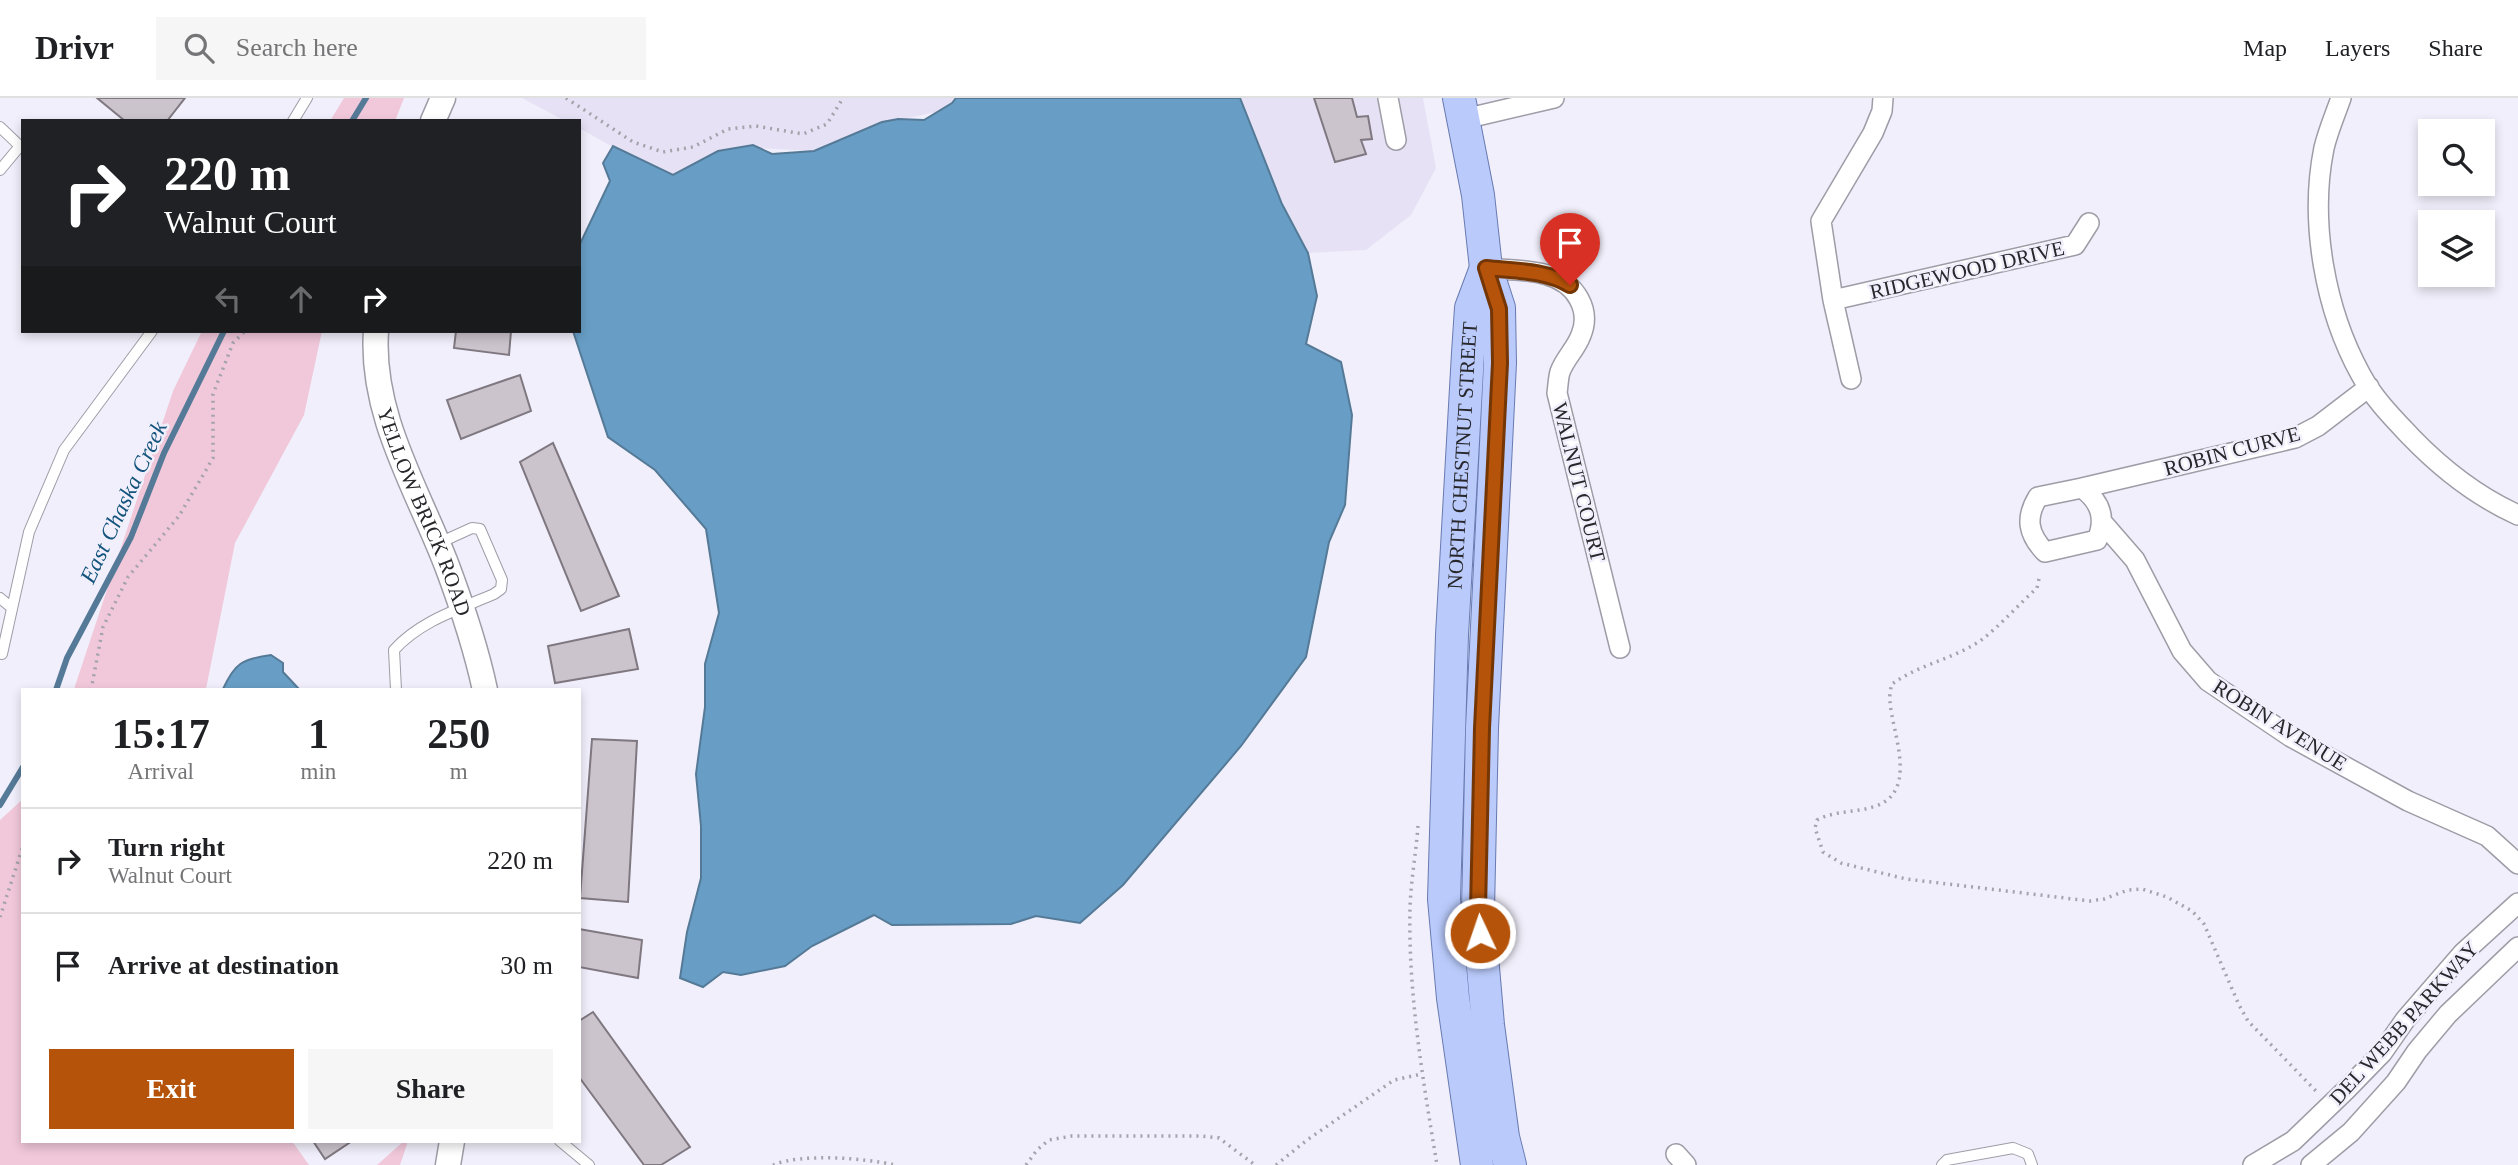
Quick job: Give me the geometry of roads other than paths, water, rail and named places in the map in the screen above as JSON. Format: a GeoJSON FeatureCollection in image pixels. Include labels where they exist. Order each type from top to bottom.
{"type":"FeatureCollection","features":[{"type":"Feature","properties":{"kind":"main road"},"geometry":{"type":"LineString","coordinates":[[1462,108],[1478,195],[1486,268]]}},
{"type":"Feature","properties":{"kind":"main road","name":"NORTH CHESTNUT STREET"},"geometry":{"type":"LineString","coordinates":[[1478,1165],[1453,998],[1444,899],[1452,635],[1469,331],[1471,308],[1486,268]]}},
{"type":"Feature","properties":{"kind":"main road","name":"NORTH CHESTNUT STREET"},"geometry":{"type":"LineString","coordinates":[[1486,268],[1499,309],[1500,363],[1482,728],[1478,910],[1488,1025],[1503,1137],[1510,1165]]}},
{"type":"Feature","properties":{"kind":"street"},"geometry":{"type":"LineString","coordinates":[[434,119],[443,98]]}},
{"type":"Feature","properties":{"kind":"street"},"geometry":{"type":"LineString","coordinates":[[1388,98],[1396,140]]}},
{"type":"Feature","properties":{"kind":"street"},"geometry":{"type":"LineString","coordinates":[[1462,108],[1554,98]]}},
{"type":"Feature","properties":{"kind":"street"},"geometry":{"type":"LineString","coordinates":[[1851,379],[1833,300],[1821,221],[1873,132],[1882,111],[1883,98]]}},
{"type":"Feature","properties":{"kind":"street"},"geometry":{"type":"LineString","coordinates":[[2341,98],[2330,126],[2321,169],[2320,216],[2323,261],[2342,333],[2357,368],[2385,410],[2441,466],[2518,515]]}},
{"type":"Feature","properties":{"kind":"street","name":"RIDGEWOOD DRIVE"},"geometry":{"type":"LineString","coordinates":[[1833,300],[2075,245],[2089,223]]}},
{"type":"Feature","properties":{"kind":"street","name":"WALNUT COURT"},"geometry":{"type":"LineString","coordinates":[[1486,268],[1540,273],[1559,278],[1570,285],[1582,304],[1585,319],[1583,332],[1577,347],[1567,358],[1559,374],[1557,393],[1620,648]]}},
{"type":"Feature","properties":{"kind":"street","name":"YELLOW BRICK ROAD"},"geometry":{"type":"LineString","coordinates":[[376,333],[374,350],[388,424],[438,543],[479,662],[485,688]]}},
{"type":"Feature","properties":{"kind":"street","name":"ROBIN CURVE"},"geometry":{"type":"LineString","coordinates":[[2102,522],[2097,540],[2045,552],[2035,541],[2029,519],[2038,497],[2295,438],[2318,426],[2369,387]]}},
{"type":"Feature","properties":{"kind":"street"},"geometry":{"type":"LineString","coordinates":[[2082,488],[2092,495],[2099,505],[2102,522]]}},
{"type":"Feature","properties":{"kind":"street","name":"ROBIN AVENUE"},"geometry":{"type":"LineString","coordinates":[[2102,522],[2134,560],[2182,651],[2208,681],[2291,737],[2408,801],[2487,836],[2518,864]]}},
{"type":"Feature","properties":{"kind":"street","name":"DEL WEBB PARKWAY"},"geometry":{"type":"LineString","coordinates":[[2253,1165],[2293,1141],[2346,1090],[2382,1053],[2405,1020],[2463,953],[2518,903]]}},
{"type":"Feature","properties":{"kind":"street","name":"DEL WEBB PARKWAY"},"geometry":{"type":"LineString","coordinates":[[2311,1165],[2351,1132],[2396,1082],[2417,1051],[2448,1014],[2518,947]]}},
{"type":"Feature","properties":{"kind":"street"},"geometry":{"type":"LineString","coordinates":[[448,1165],[452,1143]]}},
{"type":"Feature","properties":{"kind":"lane"},"geometry":{"type":"LineString","coordinates":[[294,119],[307,98]]}},
{"type":"Feature","properties":{"kind":"lane"},"geometry":{"type":"LineString","coordinates":[[0,127],[21,145],[0,170]]}},
{"type":"Feature","properties":{"kind":"lane"},"geometry":{"type":"LineString","coordinates":[[2,654],[29,532],[64,450],[151,333]]}},
{"type":"Feature","properties":{"kind":"lane"},"geometry":{"type":"LineString","coordinates":[[396,688],[394,650],[407,636],[432,621],[501,589],[502,580],[480,529],[472,528],[438,543]]}},
{"type":"Feature","properties":{"kind":"lane"},"geometry":{"type":"LineString","coordinates":[[0,598],[12,608]]}},
{"type":"Feature","properties":{"kind":"lane"},"geometry":{"type":"LineString","coordinates":[[562,1143],[589,1165]]}},
{"type":"Feature","properties":{"kind":"lane"},"geometry":{"type":"LineString","coordinates":[[1942,1165],[1947,1160],[2013,1148],[2028,1154],[2032,1165]]}},
{"type":"Feature","properties":{"kind":"water"},"geometry":{"type":"Polygon","coordinates":[[[956,98],[1240,98],[1282,204],[1308,253],[1317,296],[1306,344],[1341,362],[1352,415],[1345,505],[1329,542],[1306,657],[1241,746],[1123,885],[1080,923],[1036,916],[1011,924],[892,925],[874,915],[812,946],[785,966],[741,975],[723,972],[703,987],[680,978],[687,932],[701,878],[701,826],[696,774],[705,707],[705,664],[719,613],[706,529],[655,470],[608,437],[574,333],[581,333],[581,242],[610,181],[603,163],[613,146],[673,175],[718,151],[753,145],[772,154],[814,151],[882,122],[898,119],[924,120],[956,98]]]}},
{"type":"Feature","properties":{"kind":"water"},"geometry":{"type":"Polygon","coordinates":[[[271,655],[283,663],[283,672],[298,688],[224,688],[231,673],[253,658],[271,655]]]}},
{"type":"Feature","properties":{"kind":"waterway","name":"East Chaska Creek"},"geometry":{"type":"LineString","coordinates":[[353,119],[366,98]]}},
{"type":"Feature","properties":{"kind":"waterway","name":"East Chaska Creek"},"geometry":{"type":"LineString","coordinates":[[57,688],[67,658],[131,537],[164,453],[223,333]]}},
{"type":"Feature","properties":{"kind":"waterway","name":"East Chaska Creek"},"geometry":{"type":"LineString","coordinates":[[0,805],[21,770]]}}]}
